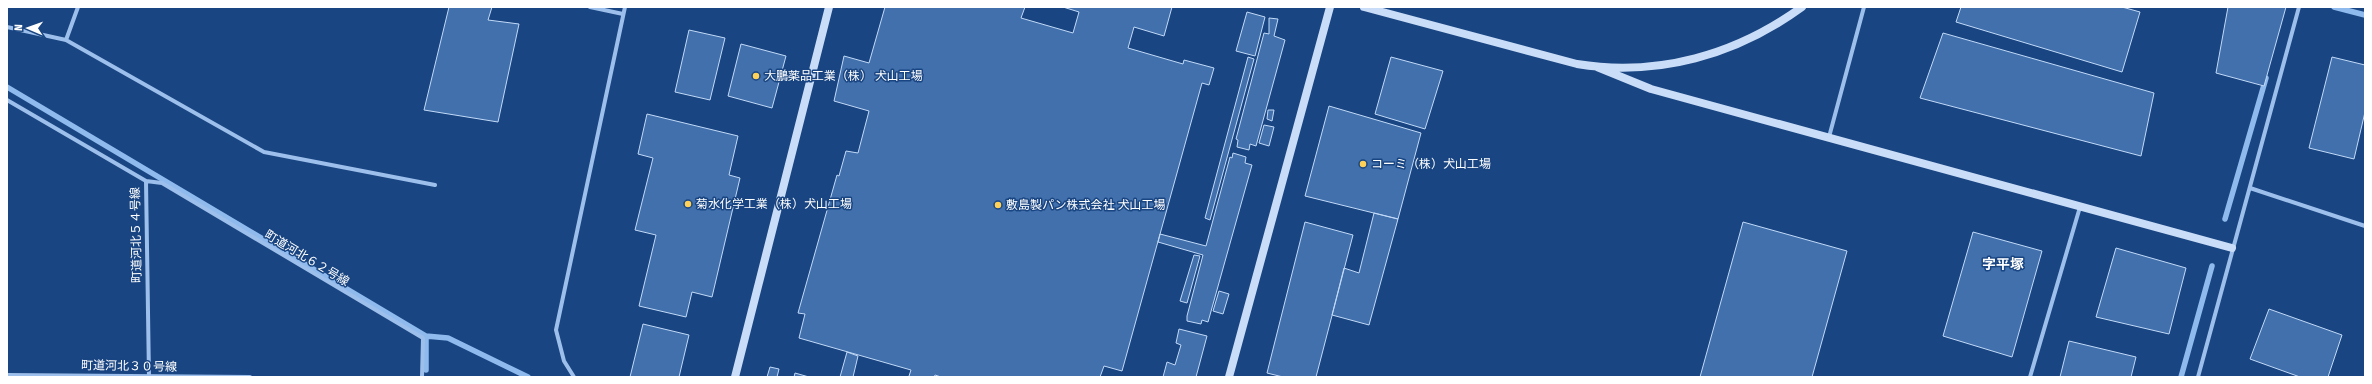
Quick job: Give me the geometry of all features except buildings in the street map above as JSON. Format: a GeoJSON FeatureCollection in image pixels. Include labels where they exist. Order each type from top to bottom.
{"type":"FeatureCollection","features":[{"type":"Feature","properties":{"kind":"street"},"geometry":{"type":"LineString","coordinates":[[66,40],[78,7]]}},
{"type":"Feature","properties":{"kind":"street"},"geometry":{"type":"LineString","coordinates":[[590,7],[623,14]]}},
{"type":"Feature","properties":{"kind":"street"},"geometry":{"type":"LineString","coordinates":[[574,377],[564,361],[556,330],[625,7]]}},
{"type":"Feature","properties":{"kind":"street"},"geometry":{"type":"LineString","coordinates":[[735,377],[829,7]]}},
{"type":"Feature","properties":{"kind":"street"},"geometry":{"type":"LineString","coordinates":[[1229,377],[1330,7]]}},
{"type":"Feature","properties":{"kind":"street"},"geometry":{"type":"LineString","coordinates":[[1364,7],[1556,59],[1597,67],[1652,89],[2080,205],[2232,248]]}},
{"type":"Feature","properties":{"kind":"street"},"geometry":{"type":"LineString","coordinates":[[1597,67],[1648,67],[1704,57],[1752,39],[1802,7]]}},
{"type":"Feature","properties":{"kind":"street"},"geometry":{"type":"LineString","coordinates":[[1829,137],[1864,7]]}},
{"type":"Feature","properties":{"kind":"street"},"geometry":{"type":"LineString","coordinates":[[2198,377],[2299,7]]}},
{"type":"Feature","properties":{"kind":"street"},"geometry":{"type":"LineString","coordinates":[[7,27],[66,40],[264,152],[435,185]]}},
{"type":"Feature","properties":{"kind":"street","name":"町道河北５４号線"},"geometry":{"type":"LineString","coordinates":[[7,100],[146,181],[149,376]]}},
{"type":"Feature","properties":{"kind":"street","name":"町道河北６２号線"},"geometry":{"type":"LineString","coordinates":[[146,181],[162,183],[423,338],[422,377]]}},
{"type":"Feature","properties":{"kind":"street"},"geometry":{"type":"LineString","coordinates":[[2250,188],[2365,226]]}},
{"type":"Feature","properties":{"kind":"street"},"geometry":{"type":"LineString","coordinates":[[2030,377],[2080,205]]}},
{"type":"Feature","properties":{"kind":"street","name":"町道河北３０号線"},"geometry":{"type":"LineString","coordinates":[[7,374],[250,377]]}},
{"type":"Feature","properties":{"kind":"waterway"},"geometry":{"type":"LineString","coordinates":[[2334,7],[2365,15]]}},
{"type":"Feature","properties":{"kind":"waterway"},"geometry":{"type":"LineString","coordinates":[[2225,219],[2266,78]]}},
{"type":"Feature","properties":{"kind":"waterway"},"geometry":{"type":"LineString","coordinates":[[7,87],[426,336],[448,338],[528,377]]}},
{"type":"Feature","properties":{"kind":"waterway"},"geometry":{"type":"LineString","coordinates":[[2181,377],[2212,266]]}},
{"type":"Feature","properties":{"kind":"waterway"},"geometry":{"type":"LineString","coordinates":[[426,336],[426,370]]}},
{"type":"Feature","properties":{"kind":"place","name":"大鵬薬品工業（株） 犬山工場"},"geometry":{"type":"Point","coordinates":[756,76]}},
{"type":"Feature","properties":{"kind":"place","name":"コーミ（株）犬山工場"},"geometry":{"type":"Point","coordinates":[1363,164]}},
{"type":"Feature","properties":{"kind":"place","name":"菊水化学工業（株）犬山工場"},"geometry":{"type":"Point","coordinates":[688,204]}},
{"type":"Feature","properties":{"kind":"place","name":"敷島製パン株式会社 犬山工場"},"geometry":{"type":"Point","coordinates":[998,205]}},
{"type":"Feature","properties":{"kind":"district","name":"字平塚"},"geometry":{"type":"Point","coordinates":[2003,264]}}]}
